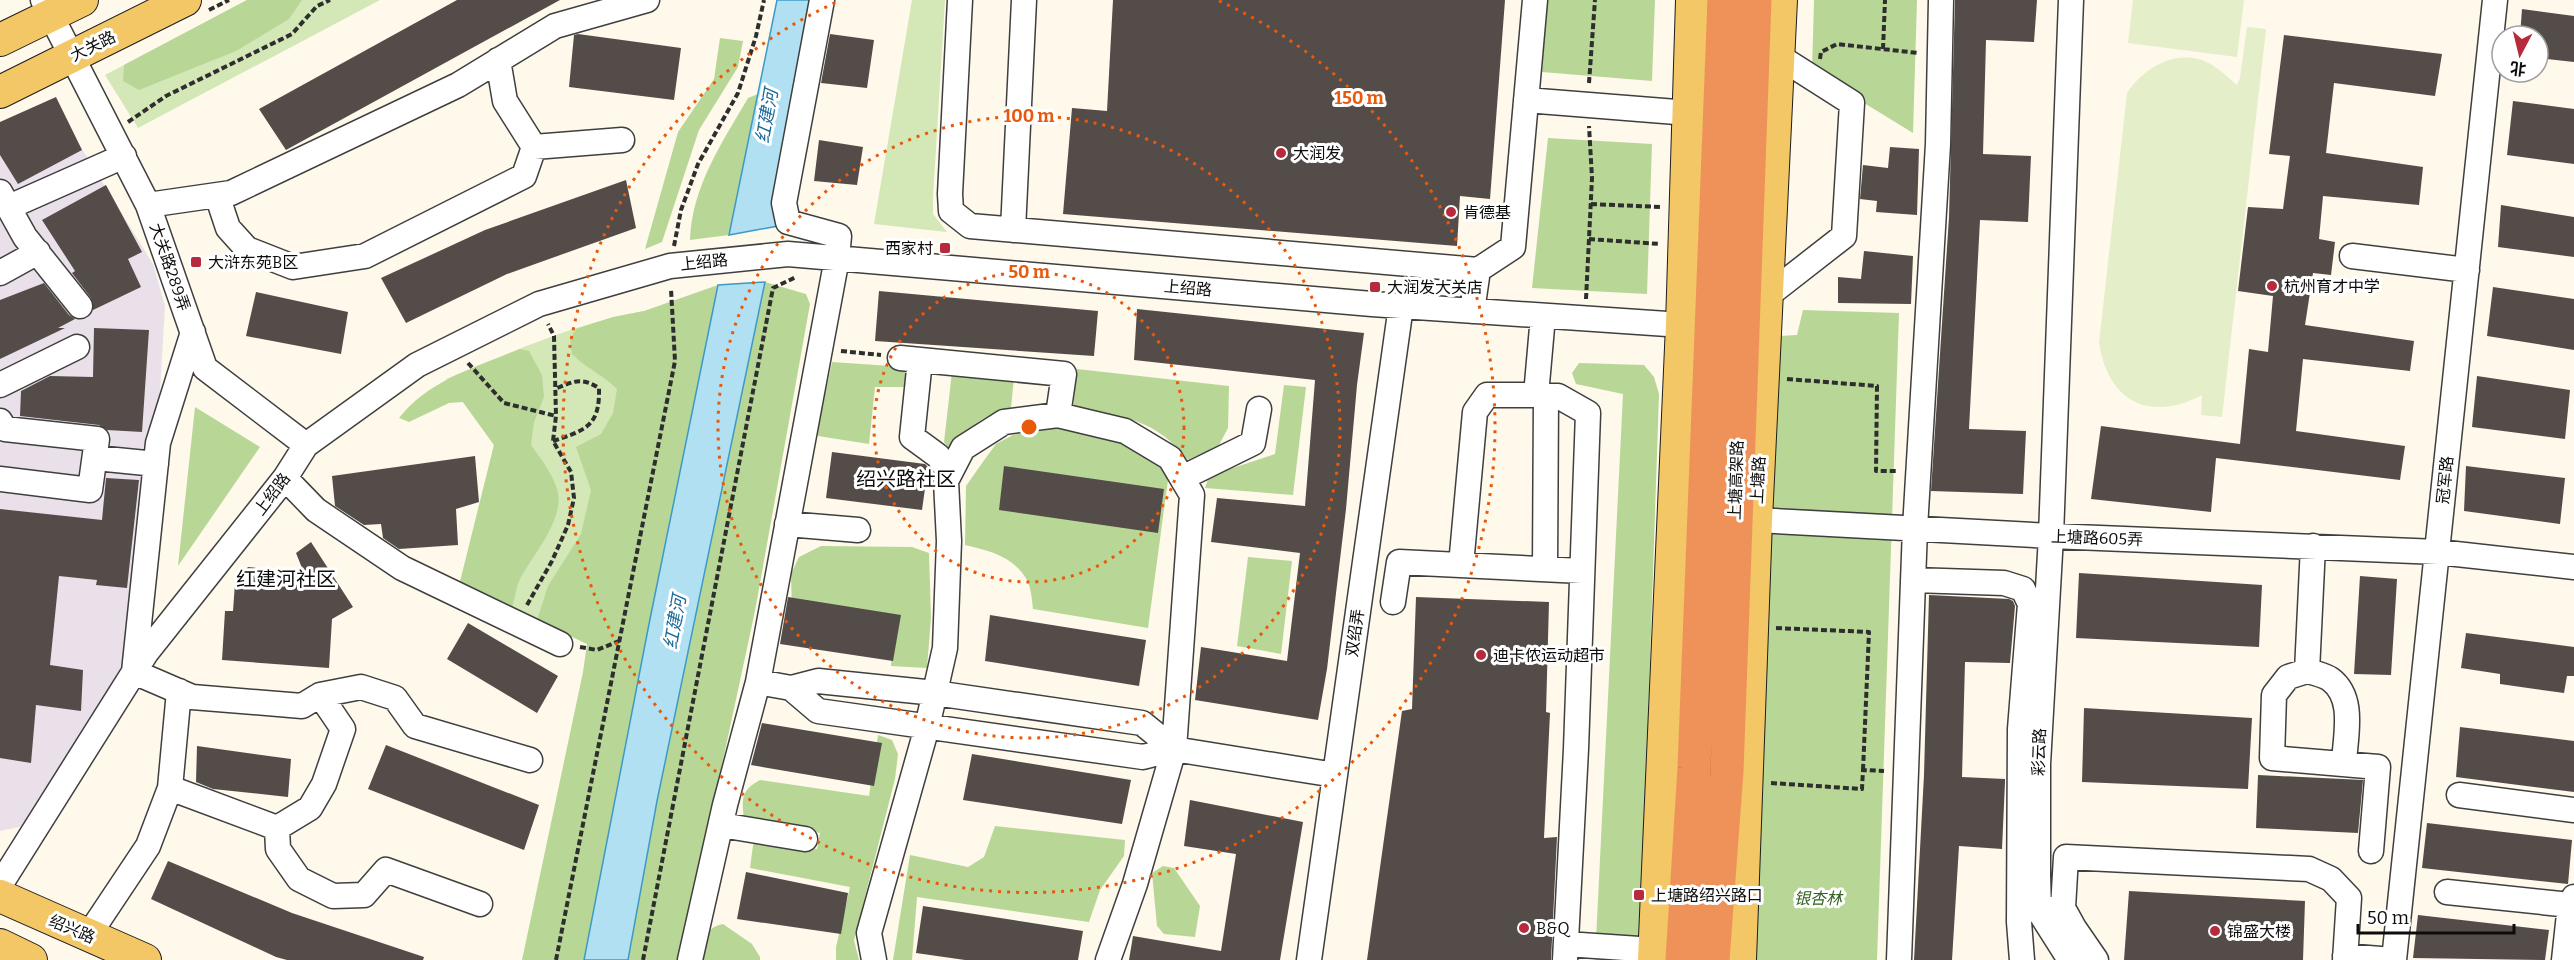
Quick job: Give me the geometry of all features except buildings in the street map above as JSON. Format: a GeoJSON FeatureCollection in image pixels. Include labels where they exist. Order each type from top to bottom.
{"type":"FeatureCollection","features":[{"type":"Feature","properties":{"kind":"highway","name":"上塘高架路"},"geometry":{"type":"LineString","coordinates":[[1664,957],[1695,744],[1724,0]]}},
{"type":"Feature","properties":{"kind":"highway","name":"上塘高架路"},"geometry":{"type":"LineString","coordinates":[[1713,960],[1726,771],[1755,0]]}},
{"type":"Feature","properties":{"kind":"main road"},"geometry":{"type":"LineString","coordinates":[[0,40],[47,7],[82,0]]}},
{"type":"Feature","properties":{"kind":"main road","name":"大关路"},"geometry":{"type":"LineString","coordinates":[[0,92],[185,0]]}},
{"type":"Feature","properties":{"kind":"main road"},"geometry":{"type":"LineString","coordinates":[[1664,957],[1692,0]]}},
{"type":"Feature","properties":{"kind":"main road","name":"上塘路"},"geometry":{"type":"LineString","coordinates":[[1740,960],[1756,520],[1781,0]]}},
{"type":"Feature","properties":{"kind":"main road","name":"绍兴路"},"geometry":{"type":"LineString","coordinates":[[0,896],[145,960]]}},
{"type":"Feature","properties":{"kind":"main road"},"geometry":{"type":"LineString","coordinates":[[0,945],[31,960]]}},
{"type":"Feature","properties":{"kind":"street"},"geometry":{"type":"LineString","coordinates":[[148,205],[231,193],[458,85],[555,26],[648,0]]}},
{"type":"Feature","properties":{"kind":"street"},"geometry":{"type":"LineString","coordinates":[[690,960],[721,825],[758,682],[837,258],[839,236],[788,222],[784,203],[822,0]]}},
{"type":"Feature","properties":{"kind":"street"},"geometry":{"type":"LineString","coordinates":[[960,0],[950,194],[951,211],[970,226],[1478,270],[1513,246],[1535,0]]}},
{"type":"Feature","properties":{"kind":"street"},"geometry":{"type":"LineString","coordinates":[[1013,230],[1024,0]]}},
{"type":"Feature","properties":{"kind":"street"},"geometry":{"type":"LineString","coordinates":[[1899,960],[1915,528],[1938,144],[1941,0]]}},
{"type":"Feature","properties":{"kind":"street","name":"彩云路"},"geometry":{"type":"LineString","coordinates":[[2022,960],[2029,911],[2030,720],[2051,536],[2071,0]]}},
{"type":"Feature","properties":{"kind":"street","name":"冠军路"},"geometry":{"type":"LineString","coordinates":[[2393,960],[2495,0]]}},
{"type":"Feature","properties":{"kind":"street","name":"大关路289弄"},"geometry":{"type":"LineString","coordinates":[[47,7],[148,205],[206,368],[306,445]]}},
{"type":"Feature","properties":{"kind":"street"},"geometry":{"type":"LineString","coordinates":[[1767,296],[1844,236],[1852,103],[1778,56]]}},
{"type":"Feature","properties":{"kind":"street"},"geometry":{"type":"LineString","coordinates":[[498,60],[505,101],[534,147]]}},
{"type":"Feature","properties":{"kind":"street"},"geometry":{"type":"LineString","coordinates":[[1526,100],[1689,112]]}},
{"type":"Feature","properties":{"kind":"street"},"geometry":{"type":"LineString","coordinates":[[534,147],[622,140]]}},
{"type":"Feature","properties":{"kind":"street"},"geometry":{"type":"LineString","coordinates":[[217,195],[228,228],[247,249],[293,267],[365,256],[524,176],[534,147]]}},
{"type":"Feature","properties":{"kind":"street"},"geometry":{"type":"LineString","coordinates":[[81,306],[25,237],[4,200],[124,156]]}},
{"type":"Feature","properties":{"kind":"street"},"geometry":{"type":"LineString","coordinates":[[0,273],[38,252]]}},
{"type":"Feature","properties":{"kind":"street","name":"上绍路"},"geometry":{"type":"LineString","coordinates":[[0,885],[146,652],[285,478],[306,445],[417,365],[539,304],[670,266],[788,254],[1401,306],[1682,325]]}},
{"type":"Feature","properties":{"kind":"street"},"geometry":{"type":"LineString","coordinates":[[2352,256],[2467,270]]}},
{"type":"Feature","properties":{"kind":"street"},"geometry":{"type":"LineString","coordinates":[[1472,311],[1478,270]]}},
{"type":"Feature","properties":{"kind":"street","name":"双绍弄"},"geometry":{"type":"LineString","coordinates":[[1309,960],[1401,306]]}},
{"type":"Feature","properties":{"kind":"street"},"geometry":{"type":"LineString","coordinates":[[1543,316],[1541,396],[1545,569]]}},
{"type":"Feature","properties":{"kind":"street"},"geometry":{"type":"LineString","coordinates":[[193,332],[158,443],[134,672],[192,697],[302,706],[320,695],[361,687],[395,698],[415,726],[530,760]]}},
{"type":"Feature","properties":{"kind":"street"},"geometry":{"type":"LineString","coordinates":[[0,384],[77,347]]}},
{"type":"Feature","properties":{"kind":"street"},"geometry":{"type":"LineString","coordinates":[[950,473],[938,456],[912,436],[910,359],[1064,374],[1058,415]]}},
{"type":"Feature","properties":{"kind":"street"},"geometry":{"type":"LineString","coordinates":[[1461,565],[1475,412],[1487,395],[1557,396],[1588,413],[1576,749],[1565,952],[1664,957]]}},
{"type":"Feature","properties":{"kind":"street"},"geometry":{"type":"LineString","coordinates":[[1182,478],[1253,443],[1259,409]]}},
{"type":"Feature","properties":{"kind":"street"},"geometry":{"type":"LineString","coordinates":[[874,960],[869,933],[927,727],[945,648],[949,541],[945,481],[963,448],[1004,422],[1058,415],[1125,431],[1170,458],[1192,495],[1174,749],[1135,884],[1108,960]]}},
{"type":"Feature","properties":{"kind":"street"},"geometry":{"type":"LineString","coordinates":[[0,421],[5,429],[97,439],[90,490],[0,479]]}},
{"type":"Feature","properties":{"kind":"street"},"geometry":{"type":"LineString","coordinates":[[96,458],[156,464]]}},
{"type":"Feature","properties":{"kind":"street"},"geometry":{"type":"LineString","coordinates":[[285,478],[316,510],[402,568],[560,644]]}},
{"type":"Feature","properties":{"kind":"street","name":"上塘路605弄"},"geometry":{"type":"LineString","coordinates":[[1756,520],[2051,536],[2438,552],[2574,567]]}},
{"type":"Feature","properties":{"kind":"street"},"geometry":{"type":"LineString","coordinates":[[788,524],[858,530]]}},
{"type":"Feature","properties":{"kind":"street"},"geometry":{"type":"LineString","coordinates":[[2307,671],[2313,546]]}},
{"type":"Feature","properties":{"kind":"street"},"geometry":{"type":"LineString","coordinates":[[1393,602],[1399,562],[1582,571]]}},
{"type":"Feature","properties":{"kind":"street"},"geometry":{"type":"LineString","coordinates":[[1913,580],[2004,583],[2023,589],[2030,604],[2030,720]]}},
{"type":"Feature","properties":{"kind":"street"},"geometry":{"type":"LineString","coordinates":[[2344,764],[2347,710],[2342,691],[2328,677],[2307,671],[2288,677],[2274,695],[2272,758],[2379,767],[2371,851]]}},
{"type":"Feature","properties":{"kind":"street"},"geometry":{"type":"LineString","coordinates":[[758,682],[791,688],[818,681],[935,693],[1142,723],[1174,749]]}},
{"type":"Feature","properties":{"kind":"street"},"geometry":{"type":"LineString","coordinates":[[791,688],[818,711],[1143,757],[1174,749],[1335,775]]}},
{"type":"Feature","properties":{"kind":"street"},"geometry":{"type":"LineString","coordinates":[[88,936],[148,846],[170,788],[179,691]]}},
{"type":"Feature","properties":{"kind":"street"},"geometry":{"type":"LineString","coordinates":[[277,828],[310,808],[324,784],[343,729],[320,695]]}},
{"type":"Feature","properties":{"kind":"street"},"geometry":{"type":"LineString","coordinates":[[170,788],[277,828]]}},
{"type":"Feature","properties":{"kind":"street"},"geometry":{"type":"LineString","coordinates":[[2459,795],[2574,810]]}},
{"type":"Feature","properties":{"kind":"street"},"geometry":{"type":"LineString","coordinates":[[721,825],[806,839]]}},
{"type":"Feature","properties":{"kind":"street"},"geometry":{"type":"LineString","coordinates":[[277,828],[278,849],[299,879],[333,896],[364,895],[386,870],[480,904]]}},
{"type":"Feature","properties":{"kind":"street"},"geometry":{"type":"LineString","coordinates":[[2096,960],[2063,908],[2066,857],[2309,869],[2331,879],[2349,898],[2345,958],[2393,960]]}},
{"type":"Feature","properties":{"kind":"street"},"geometry":{"type":"LineString","coordinates":[[2447,892],[2572,901],[2564,960]]}},
{"type":"Feature","properties":{"kind":"street"},"geometry":{"type":"LineString","coordinates":[[2029,911],[2063,908]]}},
{"type":"Feature","properties":{"kind":"street"},"geometry":{"type":"LineString","coordinates":[[2029,911],[2070,960]]}},
{"type":"Feature","properties":{"kind":"path"},"geometry":{"type":"LineString","coordinates":[[112,133],[166,96],[292,34],[317,6],[330,0]]}},
{"type":"Feature","properties":{"kind":"path"},"geometry":{"type":"LineString","coordinates":[[556,960],[675,361],[670,266],[681,210],[698,164],[738,93],[756,36],[764,0]]}},
{"type":"Feature","properties":{"kind":"path"},"geometry":{"type":"LineString","coordinates":[[1585,319],[1592,178],[1587,105],[1595,0]]}},
{"type":"Feature","properties":{"kind":"path"},"geometry":{"type":"LineString","coordinates":[[1883,49],[1884,0]]}},
{"type":"Feature","properties":{"kind":"path"},"geometry":{"type":"LineString","coordinates":[[1815,80],[1821,52],[1837,44],[1940,55]]}},
{"type":"Feature","properties":{"kind":"path"},"geometry":{"type":"LineString","coordinates":[[1591,204],[1686,208]]}},
{"type":"Feature","properties":{"kind":"path"},"geometry":{"type":"LineString","coordinates":[[1589,239],[1684,246]]}},
{"type":"Feature","properties":{"kind":"path"},"geometry":{"type":"LineString","coordinates":[[643,960],[772,288],[837,258]]}},
{"type":"Feature","properties":{"kind":"path"},"geometry":{"type":"LineString","coordinates":[[520,625],[530,596],[552,561],[564,534],[574,498],[571,472],[553,441],[556,416],[554,336],[539,304]]}},
{"type":"Feature","properties":{"kind":"path"},"geometry":{"type":"LineString","coordinates":[[454,347],[504,404],[556,416]]}},
{"type":"Feature","properties":{"kind":"path"},"geometry":{"type":"LineString","coordinates":[[820,348],[910,359]]}},
{"type":"Feature","properties":{"kind":"path"},"geometry":{"type":"LineString","coordinates":[[1763,377],[1877,386],[1876,471],[1918,471]]}},
{"type":"Feature","properties":{"kind":"path"},"geometry":{"type":"LineString","coordinates":[[553,441],[582,431],[595,419],[599,405],[599,388],[586,380],[570,382],[555,389]]}},
{"type":"Feature","properties":{"kind":"path"},"geometry":{"type":"LineString","coordinates":[[1747,782],[1862,789],[1869,633],[1752,627]]}},
{"type":"Feature","properties":{"kind":"path"},"geometry":{"type":"LineString","coordinates":[[560,644],[597,650],[620,640]]}},
{"type":"Feature","properties":{"kind":"path"},"geometry":{"type":"LineString","coordinates":[[1863,770],[1906,772]]}},
{"type":"Feature","properties":{"kind":"shaded area"},"geometry":{"type":"Polygon","coordinates":[[[51,99],[153,264],[165,306],[148,596],[125,673],[28,825],[0,831],[0,126],[51,99]]]}},
{"type":"Feature","properties":{"kind":"green space"},"geometry":{"type":"Polygon","coordinates":[[[247,0],[380,0],[138,128],[105,75],[247,0]]]}},
{"type":"Feature","properties":{"kind":"green space"},"geometry":{"type":"Polygon","coordinates":[[[247,0],[302,0],[289,19],[236,51],[139,90],[123,81],[124,65],[247,0]]]}},
{"type":"Feature","properties":{"kind":"green space"},"geometry":{"type":"Polygon","coordinates":[[[912,0],[945,0],[933,214],[947,232],[874,224],[912,0]]]}},
{"type":"Feature","properties":{"kind":"green space"},"geometry":{"type":"Polygon","coordinates":[[[1547,0],[1655,0],[1652,81],[1542,72],[1547,0]]]}},
{"type":"Feature","properties":{"kind":"green space"},"geometry":{"type":"Polygon","coordinates":[[[1814,0],[1917,0],[1913,133],[1812,71],[1814,0]]]}},
{"type":"Feature","properties":{"kind":"green space"},"geometry":{"type":"Polygon","coordinates":[[[2133,0],[2244,0],[2237,57],[2128,43],[2133,0]]]}},
{"type":"Feature","properties":{"kind":"green space"},"geometry":{"type":"Polygon","coordinates":[[[2247,27],[2266,29],[2222,417],[2201,415],[2202,395],[2165,407],[2148,406],[2134,401],[2111,380],[2099,343],[2127,93],[2144,74],[2166,61],[2178,58],[2203,61],[2218,69],[2237,85],[2247,27]]]}},
{"type":"Feature","properties":{"kind":"green space"},"geometry":{"type":"Polygon","coordinates":[[[720,38],[743,41],[738,67],[699,130],[662,242],[645,249],[678,132],[714,79],[720,38]]]}},
{"type":"Feature","properties":{"kind":"green space"},"geometry":{"type":"Polygon","coordinates":[[[758,94],[729,235],[690,240],[696,201],[702,183],[748,98],[758,94]]]}},
{"type":"Feature","properties":{"kind":"green space"},"geometry":{"type":"Polygon","coordinates":[[[1548,138],[1652,144],[1647,294],[1532,288],[1548,138]]]}},
{"type":"Feature","properties":{"kind":"green space"},"geometry":{"type":"Polygon","coordinates":[[[765,282],[806,294],[810,304],[755,611],[680,960],[628,960],[657,801],[765,282]]]}},
{"type":"Feature","properties":{"kind":"green space"},"geometry":{"type":"Polygon","coordinates":[[[718,285],[584,960],[522,960],[587,644],[537,620],[548,586],[581,534],[591,490],[576,447],[601,434],[613,413],[617,389],[572,354],[570,339],[576,329],[613,317],[644,311],[718,285]]]}},
{"type":"Feature","properties":{"kind":"green space","name":"银杏林"},"geometry":{"type":"Polygon","coordinates":[[[1803,310],[1899,313],[1877,960],[1755,960],[1779,336],[1797,335],[1803,310]]]}},
{"type":"Feature","properties":{"kind":"green space"},"geometry":{"type":"Polygon","coordinates":[[[644,311],[587,644],[460,582],[494,445],[446,379],[568,331],[644,311]]]}},
{"type":"Feature","properties":{"kind":"green space"},"geometry":{"type":"Polygon","coordinates":[[[520,349],[529,351],[542,375],[544,397],[534,422],[531,445],[552,477],[559,500],[553,523],[519,581],[512,608],[460,582],[494,445],[463,402],[449,403],[409,422],[399,418],[411,405],[439,384],[520,349]]]}},
{"type":"Feature","properties":{"kind":"green space"},"geometry":{"type":"Polygon","coordinates":[[[832,362],[906,367],[905,387],[875,387],[869,444],[818,436],[832,362]]]}},
{"type":"Feature","properties":{"kind":"green space"},"geometry":{"type":"Polygon","coordinates":[[[1579,363],[1644,365],[1654,377],[1659,394],[1640,960],[1595,960],[1623,394],[1576,384],[1572,373],[1579,363]]]}},
{"type":"Feature","properties":{"kind":"green space"},"geometry":{"type":"Polygon","coordinates":[[[1077,369],[1229,386],[1228,428],[1218,447],[1187,460],[1164,436],[1137,421],[1107,413],[1073,409],[1077,369]]]}},
{"type":"Feature","properties":{"kind":"green space"},"geometry":{"type":"Polygon","coordinates":[[[952,372],[1014,377],[1011,408],[977,423],[952,451],[944,442],[952,372]]]}},
{"type":"Feature","properties":{"kind":"green space"},"geometry":{"type":"Polygon","coordinates":[[[1284,385],[1306,387],[1293,495],[1205,488],[1209,476],[1275,454],[1284,385]]]}},
{"type":"Feature","properties":{"kind":"green space"},"geometry":{"type":"Polygon","coordinates":[[[195,407],[260,447],[178,566],[195,407]]]}},
{"type":"Feature","properties":{"kind":"green space"},"geometry":{"type":"Polygon","coordinates":[[[1051,427],[1093,434],[1138,448],[1160,463],[1164,469],[1168,480],[1148,628],[1033,609],[1028,583],[1015,565],[992,552],[965,545],[966,486],[985,459],[996,444],[1013,435],[1051,427]]]}},
{"type":"Feature","properties":{"kind":"green space"},"geometry":{"type":"Polygon","coordinates":[[[821,546],[912,547],[929,553],[931,618],[927,668],[891,666],[892,652],[792,614],[791,574],[799,557],[821,546]]]}},
{"type":"Feature","properties":{"kind":"green space"},"geometry":{"type":"Polygon","coordinates":[[[1248,557],[1292,561],[1281,654],[1237,646],[1248,557]]]}},
{"type":"Feature","properties":{"kind":"green space"},"geometry":{"type":"Polygon","coordinates":[[[878,735],[892,740],[898,754],[895,779],[854,940],[859,960],[836,960],[836,947],[850,887],[750,868],[754,838],[817,849],[820,833],[744,820],[744,796],[753,784],[760,780],[869,796],[878,735]]]}},
{"type":"Feature","properties":{"kind":"green space"},"geometry":{"type":"Polygon","coordinates":[[[995,826],[1125,840],[1124,856],[1100,890],[1089,922],[917,897],[912,960],[893,960],[910,855],[968,867],[984,857],[995,826]]]}},
{"type":"Feature","properties":{"kind":"green space"},"geometry":{"type":"Polygon","coordinates":[[[1163,866],[1174,868],[1200,906],[1195,937],[1164,934],[1157,926],[1152,873],[1163,866]]]}},
{"type":"Feature","properties":{"kind":"green space"},"geometry":{"type":"Polygon","coordinates":[[[723,924],[752,944],[760,960],[700,960],[705,937],[711,929],[723,924]]]}},
{"type":"Feature","properties":{"kind":"water","name":"红建河"},"geometry":{"type":"Polygon","coordinates":[[[777,0],[816,0],[778,226],[729,235],[777,0]]]}},
{"type":"Feature","properties":{"kind":"water","name":"红建河"},"geometry":{"type":"Polygon","coordinates":[[[765,282],[657,801],[628,960],[584,960],[718,285],[765,282]]]}},
{"type":"Feature","properties":{"kind":"place","name":"大润发"},"geometry":{"type":"Point","coordinates":[1281,153]}},
{"type":"Feature","properties":{"kind":"place","name":"肯德基"},"geometry":{"type":"Point","coordinates":[1451,212]}},
{"type":"Feature","properties":{"kind":"place","name":"西家村"},"geometry":{"type":"Point","coordinates":[945,248]}},
{"type":"Feature","properties":{"kind":"place","name":"大浒东苑B区"},"geometry":{"type":"Point","coordinates":[196,262]}},
{"type":"Feature","properties":{"kind":"place","name":"杭州育才中学"},"geometry":{"type":"Point","coordinates":[2272,286]}},
{"type":"Feature","properties":{"kind":"place","name":"大润发大关店"},"geometry":{"type":"Point","coordinates":[1375,287]}},
{"type":"Feature","properties":{"kind":"place","name":"迪卡侬运动超市"},"geometry":{"type":"Point","coordinates":[1481,655]}},
{"type":"Feature","properties":{"kind":"place","name":"上塘路绍兴路口"},"geometry":{"type":"Point","coordinates":[1639,895]}},
{"type":"Feature","properties":{"kind":"place","name":"B&Q"},"geometry":{"type":"Point","coordinates":[1524,928]}},
{"type":"Feature","properties":{"kind":"place","name":"锦盛大楼"},"geometry":{"type":"Point","coordinates":[2215,931]}},
{"type":"Feature","properties":{"kind":"district","name":"绍兴路社区"},"geometry":{"type":"Point","coordinates":[906,479]}},
{"type":"Feature","properties":{"kind":"district","name":"红建河社区"},"geometry":{"type":"Point","coordinates":[286,579]}}]}
